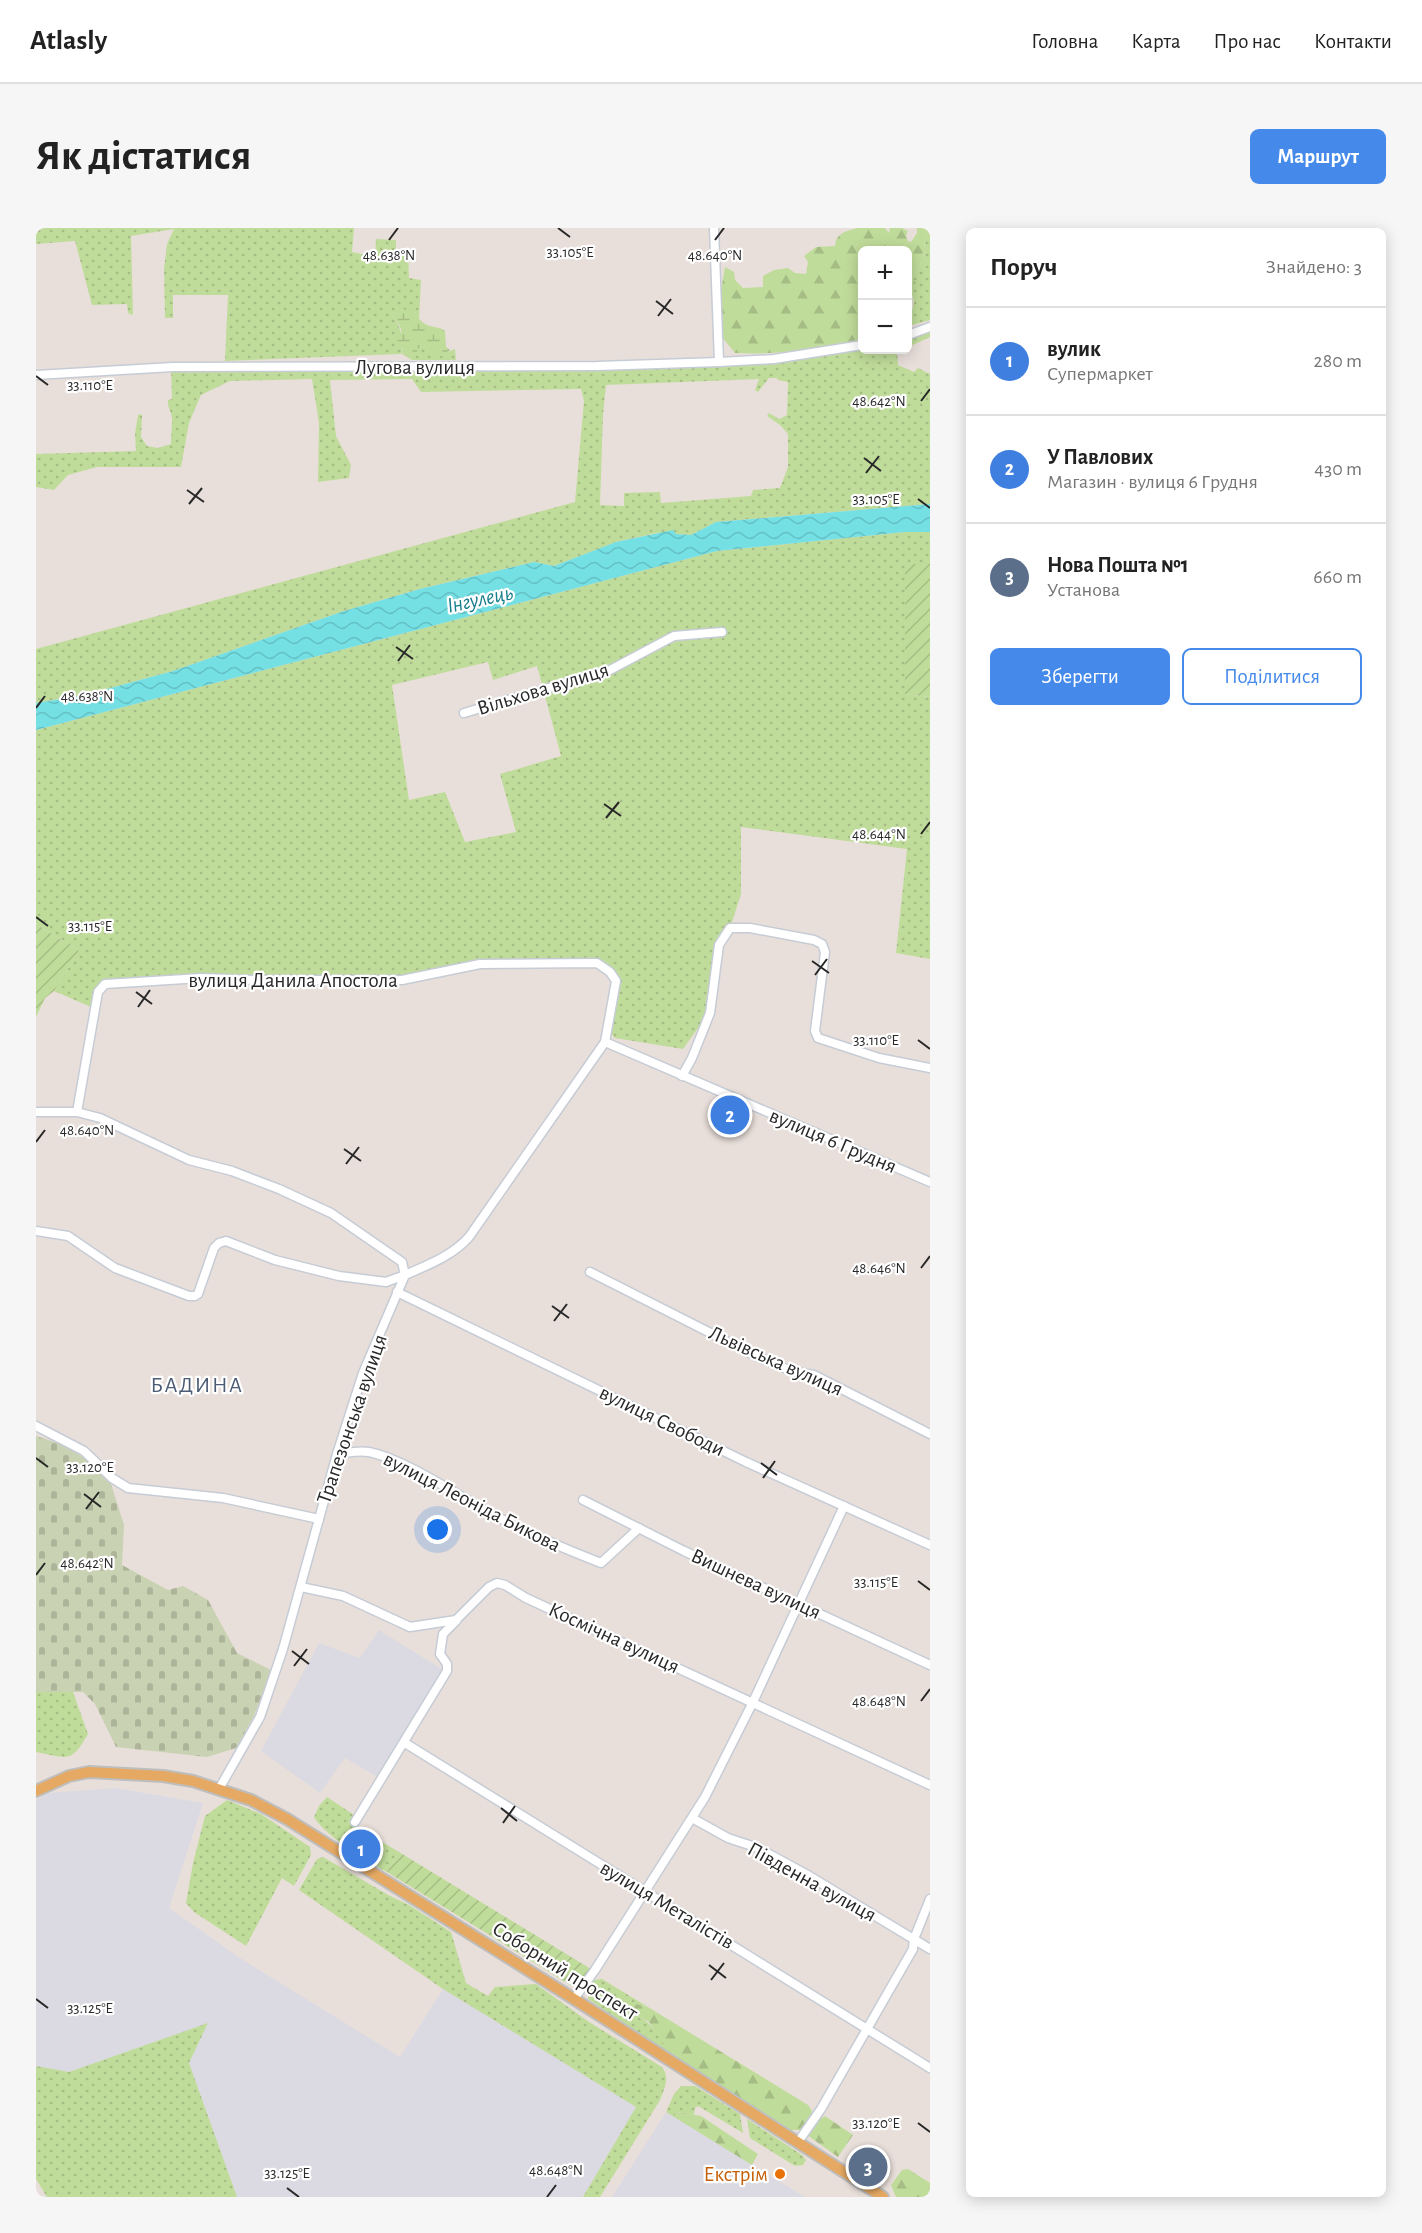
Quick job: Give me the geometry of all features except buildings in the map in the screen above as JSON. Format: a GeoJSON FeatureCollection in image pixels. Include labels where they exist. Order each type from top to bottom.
{"type":"FeatureCollection","features":[{"type":"Feature","properties":{"kind":"main road","name":"Соборний проспект"},"geometry":{"type":"LineString","coordinates":[[36,1791],[69,1776],[89,1772],[163,1776],[219,1789],[251,1800],[287,1819],[574,1999],[883,2197]]}},
{"type":"Feature","properties":{"kind":"street"},"geometry":{"type":"LineString","coordinates":[[714,228],[719,362]]}},
{"type":"Feature","properties":{"kind":"street"},"geometry":{"type":"LineString","coordinates":[[912,334],[930,327]]}},
{"type":"Feature","properties":{"kind":"street","name":"Лугова вулиця"},"geometry":{"type":"LineString","coordinates":[[36,375],[173,366],[585,366],[719,362],[793,357],[858,346]]}},
{"type":"Feature","properties":{"kind":"street","name":"Вільхова вулиця"},"geometry":{"type":"LineString","coordinates":[[464,713],[610,670],[674,636],[722,632]]}},
{"type":"Feature","properties":{"kind":"street"},"geometry":{"type":"LineString","coordinates":[[682,1076],[692,1058],[710,1013],[719,945],[730,928],[750,928],[814,940],[822,944],[825,952],[815,1031],[818,1038],[879,1058],[930,1068]]}},
{"type":"Feature","properties":{"kind":"street","name":"вулиця Данила Апостола"},"geometry":{"type":"LineString","coordinates":[[77,1112],[98,992],[105,984],[201,978],[402,980],[480,964],[597,963],[610,972],[616,981],[605,1042]]}},
{"type":"Feature","properties":{"kind":"street"},"geometry":{"type":"LineString","coordinates":[[36,1230],[68,1236],[115,1268],[189,1296],[198,1294],[214,1248],[226,1241],[275,1260],[339,1276],[386,1282],[460,1248],[605,1042]]}},
{"type":"Feature","properties":{"kind":"street","name":"вулиця 6 Грудня"},"geometry":{"type":"LineString","coordinates":[[605,1042],[930,1182]]}},
{"type":"Feature","properties":{"kind":"street"},"geometry":{"type":"LineString","coordinates":[[36,1112],[77,1112],[100,1118],[189,1160],[232,1171],[279,1189],[331,1213],[402,1262],[405,1275]]}},
{"type":"Feature","properties":{"kind":"street","name":"Львівська вулиця"},"geometry":{"type":"LineString","coordinates":[[590,1272],[754,1355],[791,1371],[814,1375],[930,1434]]}},
{"type":"Feature","properties":{"kind":"street","name":"Трапезонська вулиця"},"geometry":{"type":"LineString","coordinates":[[219,1789],[260,1717],[283,1650],[337,1454],[363,1373],[405,1275]]}},
{"type":"Feature","properties":{"kind":"street","name":"вулиця Свободи"},"geometry":{"type":"LineString","coordinates":[[397,1292],[746,1462],[930,1545]]}},
{"type":"Feature","properties":{"kind":"street"},"geometry":{"type":"LineString","coordinates":[[36,1426],[84,1452],[112,1478],[128,1488],[223,1498],[319,1519]]}},
{"type":"Feature","properties":{"kind":"street","name":"вулиця Леоніда Бикова"},"geometry":{"type":"LineString","coordinates":[[337,1454],[367,1451],[410,1468],[498,1517],[571,1552],[601,1563],[639,1528]]}},
{"type":"Feature","properties":{"kind":"street","name":"Вишнева вулиця"},"geometry":{"type":"LineString","coordinates":[[583,1500],[930,1665]]}},
{"type":"Feature","properties":{"kind":"street"},"geometry":{"type":"LineString","coordinates":[[574,1999],[595,1970],[705,1797],[753,1702],[844,1506]]}},
{"type":"Feature","properties":{"kind":"street","name":"Космічна вулиця"},"geometry":{"type":"LineString","coordinates":[[405,1743],[447,1671],[447,1664],[440,1654],[443,1634],[489,1587],[497,1583],[930,1785]]}},
{"type":"Feature","properties":{"kind":"street"},"geometry":{"type":"LineString","coordinates":[[301,1587],[344,1596],[410,1627],[456,1620]]}},
{"type":"Feature","properties":{"kind":"street"},"geometry":{"type":"LineString","coordinates":[[355,1822],[405,1743]]}},
{"type":"Feature","properties":{"kind":"street","name":"вулиця Металістів"},"geometry":{"type":"LineString","coordinates":[[405,1743],[930,2068]]}},
{"type":"Feature","properties":{"kind":"street","name":"Південна вулиця"},"geometry":{"type":"LineString","coordinates":[[692,1818],[728,1838],[758,1848],[806,1874],[930,1949]]}},
{"type":"Feature","properties":{"kind":"street"},"geometry":{"type":"LineString","coordinates":[[798,2142],[821,2109],[913,1949],[914,1939],[930,1899]]}},
{"type":"Feature","properties":{"kind":"shaded area"},"geometry":{"type":"Polygon","coordinates":[[[379,1630],[443,1670],[379,1778],[345,1758],[320,1793],[261,1751],[319,1643],[360,1658],[379,1630]]]}},
{"type":"Feature","properties":{"kind":"shaded area"},"geometry":{"type":"Polygon","coordinates":[[[115,1788],[203,1803],[169,1908],[240,1958],[400,2057],[443,1989],[636,2107],[583,2197],[237,2197],[189,2063],[207,2024],[69,2072],[36,2066],[36,1800],[48,1793],[115,1788]]]}},
{"type":"Feature","properties":{"kind":"shaded area"},"geometry":{"type":"Polygon","coordinates":[[[666,2112],[805,2197],[612,2197],[666,2112]]]}},
{"type":"Feature","properties":{"kind":"green space"},"geometry":{"type":"Polygon","coordinates":[[[36,228],[354,228],[352,252],[375,257],[376,239],[396,240],[396,250],[408,250],[409,278],[421,280],[419,320],[415,312],[392,313],[402,338],[401,354],[225,361],[228,295],[173,295],[173,318],[165,318],[164,269],[167,244],[174,229],[131,236],[133,315],[128,313],[127,304],[92,305],[75,241],[36,244],[36,228]]]}},
{"type":"Feature","properties":{"kind":"green space"},"geometry":{"type":"Polygon","coordinates":[[[858,228],[885,228],[889,233],[890,228],[902,228],[908,231],[906,236],[911,242],[917,233],[917,228],[930,228],[925,237],[923,261],[912,278],[912,246],[858,246],[858,340],[799,350],[735,353],[722,337],[720,296],[725,267],[734,272],[735,280],[743,288],[763,287],[763,276],[774,270],[788,268],[795,273],[806,274],[808,262],[804,256],[816,247],[835,246],[837,238],[858,228]]]}},
{"type":"Feature","properties":{"kind":"green space"},"geometry":{"type":"Polygon","coordinates":[[[930,228],[930,320],[912,325],[914,301],[912,278],[923,261],[925,237],[930,228]]]}},
{"type":"Feature","properties":{"kind":"green space"},"geometry":{"type":"Polygon","coordinates":[[[912,278],[918,286],[912,290],[912,278]]]}},
{"type":"Feature","properties":{"kind":"green space"},"geometry":{"type":"Polygon","coordinates":[[[411,308],[425,324],[445,331],[446,347],[450,350],[438,358],[425,346],[417,349],[417,355],[409,352],[401,354],[403,349],[396,339],[401,335],[401,329],[392,313],[411,308]]]}},
{"type":"Feature","properties":{"kind":"green space"},"geometry":{"type":"Polygon","coordinates":[[[930,328],[930,337],[912,345],[912,335],[930,328]]]}},
{"type":"Feature","properties":{"kind":"green space"},"geometry":{"type":"Polygon","coordinates":[[[425,346],[440,355],[455,349],[456,360],[412,360],[402,354],[425,346]]]}},
{"type":"Feature","properties":{"kind":"green space"},"geometry":{"type":"Polygon","coordinates":[[[858,347],[858,354],[897,354],[898,365],[914,372],[918,368],[930,374],[930,504],[716,522],[691,535],[657,533],[616,542],[554,566],[534,562],[420,589],[344,611],[173,671],[85,695],[36,703],[36,649],[575,502],[584,401],[581,389],[421,392],[412,379],[330,380],[336,436],[351,465],[349,478],[318,482],[319,423],[312,379],[230,381],[201,395],[189,423],[181,467],[97,467],[68,475],[54,490],[36,487],[36,454],[136,451],[135,433],[138,415],[141,414],[141,437],[147,446],[158,448],[171,444],[172,419],[168,400],[172,399],[171,369],[722,364],[858,347]],[[769,378],[758,392],[755,390],[759,379],[606,385],[600,505],[624,506],[624,493],[660,492],[661,503],[751,496],[753,490],[780,488],[788,467],[788,434],[767,416],[769,413],[779,419],[787,415],[788,382],[769,378]]]}},
{"type":"Feature","properties":{"kind":"green space"},"geometry":{"type":"Polygon","coordinates":[[[905,532],[930,532],[930,564],[905,564],[905,694],[930,697],[930,959],[896,953],[907,849],[741,827],[741,894],[732,922],[715,943],[706,1017],[683,1049],[615,1038],[609,1031],[619,982],[598,962],[481,960],[402,978],[194,975],[104,981],[91,1007],[54,991],[79,951],[36,924],[36,730],[717,551],[905,532]],[[488,662],[392,685],[409,800],[445,792],[465,842],[516,832],[500,774],[561,756],[537,666],[493,680],[488,662]]]}},
{"type":"Feature","properties":{"kind":"green space"},"geometry":{"type":"Polygon","coordinates":[[[905,564],[930,564],[930,697],[905,694],[905,564]]]}},
{"type":"Feature","properties":{"kind":"green space"},"geometry":{"type":"Polygon","coordinates":[[[36,924],[79,951],[54,991],[45,998],[36,1017],[36,924]]]}},
{"type":"Feature","properties":{"kind":"green space"},"geometry":{"type":"Polygon","coordinates":[[[36,1436],[61,1444],[93,1463],[111,1484],[124,1525],[122,1565],[168,1590],[183,1586],[208,1600],[237,1653],[271,1670],[254,1716],[236,1748],[207,1757],[116,1747],[95,1704],[83,1692],[36,1692],[36,1436]]]}},
{"type":"Feature","properties":{"kind":"green space"},"geometry":{"type":"Polygon","coordinates":[[[36,1692],[73,1692],[88,1734],[73,1754],[62,1757],[36,1752],[36,1692]]]}},
{"type":"Feature","properties":{"kind":"green space"},"geometry":{"type":"Polygon","coordinates":[[[327,1797],[354,1815],[350,1823],[399,1852],[387,1872],[347,1848],[319,1824],[314,1817],[319,1806],[327,1797]]]}},
{"type":"Feature","properties":{"kind":"green space"},"geometry":{"type":"Polygon","coordinates":[[[227,1800],[261,1814],[310,1847],[311,1855],[294,1886],[282,1878],[246,1946],[194,1912],[186,1903],[205,1816],[227,1800]]]}},
{"type":"Feature","properties":{"kind":"green space"},"geometry":{"type":"Polygon","coordinates":[[[399,1852],[591,1969],[580,1984],[572,1986],[387,1872],[399,1852]]]}},
{"type":"Feature","properties":{"kind":"green space"},"geometry":{"type":"Polygon","coordinates":[[[323,1857],[409,1905],[451,1932],[466,1983],[488,1996],[495,1987],[536,1984],[589,2022],[662,2067],[666,2079],[660,2100],[600,2197],[583,2197],[636,2107],[443,1989],[299,1890],[317,1859],[323,1857]]]}},
{"type":"Feature","properties":{"kind":"green space"},"geometry":{"type":"Polygon","coordinates":[[[602,1979],[648,2007],[636,2004],[638,2016],[655,2030],[678,2059],[588,1999],[589,1985],[594,1980],[602,1979]]]}},
{"type":"Feature","properties":{"kind":"green space"},"geometry":{"type":"Polygon","coordinates":[[[636,2004],[648,2007],[808,2105],[812,2111],[811,2116],[800,2130],[791,2130],[678,2059],[666,2048],[649,2022],[633,2010],[636,2004]]]}},
{"type":"Feature","properties":{"kind":"green space"},"geometry":{"type":"Polygon","coordinates":[[[208,2023],[189,2063],[237,2197],[47,2197],[36,2179],[36,2066],[69,2072],[208,2023]]]}},
{"type":"Feature","properties":{"kind":"green space"},"geometry":{"type":"Polygon","coordinates":[[[681,2086],[695,2086],[740,2114],[743,2133],[698,2106],[695,2108],[694,2115],[677,2112],[674,2117],[666,2112],[674,2094],[681,2086]]]}},
{"type":"Feature","properties":{"kind":"green space"},"geometry":{"type":"Polygon","coordinates":[[[676,2112],[701,2116],[758,2154],[752,2165],[674,2117],[676,2112]]]}},
{"type":"Feature","properties":{"kind":"green space"},"geometry":{"type":"Polygon","coordinates":[[[825,2116],[853,2135],[838,2157],[807,2135],[818,2120],[825,2116]]]}},
{"type":"Feature","properties":{"kind":"green space"},"geometry":{"type":"Polygon","coordinates":[[[747,2119],[802,2155],[806,2160],[803,2165],[795,2166],[750,2138],[747,2119]]]}},
{"type":"Feature","properties":{"kind":"green space"},"geometry":{"type":"Polygon","coordinates":[[[908,2169],[930,2183],[930,2197],[896,2197],[891,2185],[902,2170],[908,2169]]]}},
{"type":"Feature","properties":{"kind":"water","name":"Інгулець"},"geometry":{"type":"Polygon","coordinates":[[[930,504],[930,532],[905,532],[717,551],[36,730],[36,703],[85,695],[173,671],[344,611],[420,589],[534,562],[554,566],[616,542],[673,530],[676,534],[691,535],[716,522],[930,504]]]}},
{"type":"Feature","properties":{"kind":"place","name":"У Павлових"},"geometry":{"type":"Point","coordinates":[730,1115]}},
{"type":"Feature","properties":{"kind":"place","name":"вулик"},"geometry":{"type":"Point","coordinates":[361,1849]}},
{"type":"Feature","properties":{"kind":"place","name":"Нова Пошта №1"},"geometry":{"type":"Point","coordinates":[868,2167]}},
{"type":"Feature","properties":{"kind":"place","name":"Екстрім"},"geometry":{"type":"Point","coordinates":[780,2174]}},
{"type":"Feature","properties":{"kind":"district","name":"БАДИНА"},"geometry":{"type":"Point","coordinates":[197,1385]}}]}
